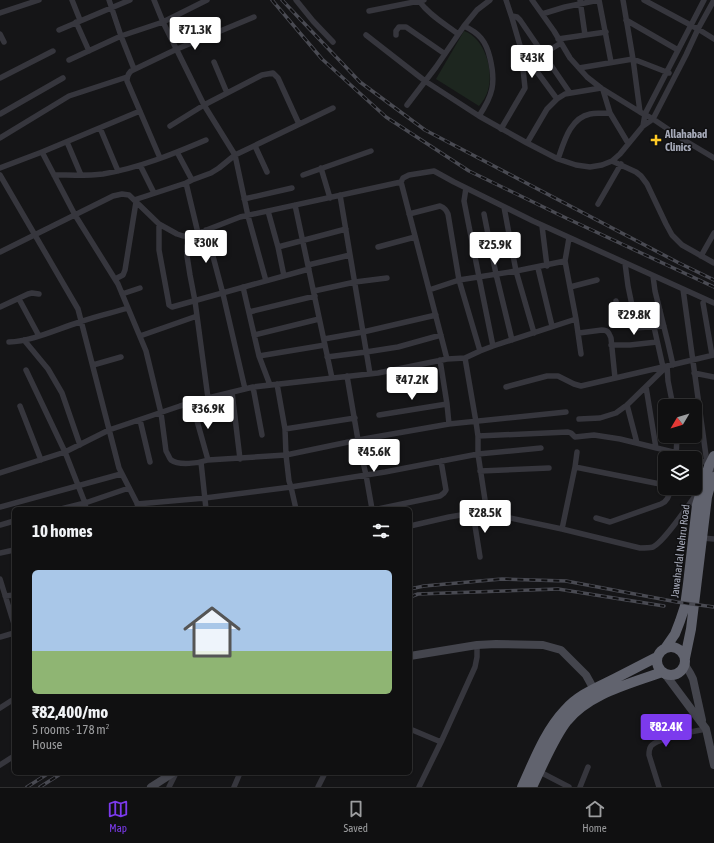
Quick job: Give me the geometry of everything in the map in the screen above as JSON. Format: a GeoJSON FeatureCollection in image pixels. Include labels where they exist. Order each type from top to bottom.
{"type":"FeatureCollection","features":[{"type":"Feature","properties":{"kind":"highway","name":"Jawaharlal Nehru Road"},"geometry":{"type":"LineString","coordinates":[[702,486],[711,464]]}},
{"type":"Feature","properties":{"kind":"highway","name":"Jawaharlal Nehru Road"},"geometry":{"type":"LineString","coordinates":[[522,787],[546,736],[558,717],[577,699],[664,673],[672,675],[678,673],[683,668],[691,629],[707,497],[714,477]]}},
{"type":"Feature","properties":{"kind":"highway","name":"Jawaharlal Nehru Road"},"geometry":{"type":"LineString","coordinates":[[532,787],[550,750],[567,721],[590,702],[596,693],[657,657],[660,651],[666,647],[675,634],[685,606],[697,505],[700,495]]}},
{"type":"Feature","properties":{"kind":"highway"},"geometry":{"type":"LineString","coordinates":[[666,647],[673,646],[680,649],[685,661]]}},
{"type":"Feature","properties":{"kind":"highway"},"geometry":{"type":"LineString","coordinates":[[657,657],[657,664],[660,670],[664,673]]}},
{"type":"Feature","properties":{"kind":"street"},"geometry":{"type":"LineString","coordinates":[[0,13],[39,0]]}},
{"type":"Feature","properties":{"kind":"street"},"geometry":{"type":"LineString","coordinates":[[72,0],[89,51]]}},
{"type":"Feature","properties":{"kind":"street"},"geometry":{"type":"LineString","coordinates":[[109,0],[134,69]]}},
{"type":"Feature","properties":{"kind":"street"},"geometry":{"type":"LineString","coordinates":[[59,30],[130,0]]}},
{"type":"Feature","properties":{"kind":"street"},"geometry":{"type":"LineString","coordinates":[[154,0],[163,22],[204,105],[235,156],[248,216],[266,281]]}},
{"type":"Feature","properties":{"kind":"street"},"geometry":{"type":"LineString","coordinates":[[69,60],[121,36],[163,22],[207,0]]}},
{"type":"Feature","properties":{"kind":"street"},"geometry":{"type":"LineString","coordinates":[[296,0],[333,42]]}},
{"type":"Feature","properties":{"kind":"street"},"geometry":{"type":"LineString","coordinates":[[407,105],[436,67],[464,26],[477,10],[490,0]]}},
{"type":"Feature","properties":{"kind":"street"},"geometry":{"type":"LineString","coordinates":[[501,129],[526,88],[520,49],[512,16],[506,0]]}},
{"type":"Feature","properties":{"kind":"street"},"geometry":{"type":"LineString","coordinates":[[532,0],[554,31],[570,58],[587,77],[602,89],[653,118],[684,140],[714,158]]}},
{"type":"Feature","properties":{"kind":"street"},"geometry":{"type":"LineString","coordinates":[[564,0],[565,7]]}},
{"type":"Feature","properties":{"kind":"street"},"geometry":{"type":"LineString","coordinates":[[542,14],[581,2],[599,0],[611,62]]}},
{"type":"Feature","properties":{"kind":"street"},"geometry":{"type":"LineString","coordinates":[[623,0],[634,59],[643,126]]}},
{"type":"Feature","properties":{"kind":"street"},"geometry":{"type":"LineString","coordinates":[[644,0],[714,39]]}},
{"type":"Feature","properties":{"kind":"street"},"geometry":{"type":"LineString","coordinates":[[642,113],[691,26],[703,0]]}},
{"type":"Feature","properties":{"kind":"street"},"geometry":{"type":"LineString","coordinates":[[369,11],[422,1],[424,8],[458,34]]}},
{"type":"Feature","properties":{"kind":"street"},"geometry":{"type":"LineString","coordinates":[[581,2],[585,35]]}},
{"type":"Feature","properties":{"kind":"street"},"geometry":{"type":"LineString","coordinates":[[366,34],[424,81],[479,116],[527,143],[558,158],[576,165],[590,167],[602,165],[612,161],[620,154],[643,126],[653,118],[698,29],[713,4]]}},
{"type":"Feature","properties":{"kind":"street"},"geometry":{"type":"LineString","coordinates":[[512,16],[517,17],[520,20],[570,94]]}},
{"type":"Feature","properties":{"kind":"street"},"geometry":{"type":"LineString","coordinates":[[160,158],[127,81],[128,73],[177,49],[254,17]]}},
{"type":"Feature","properties":{"kind":"street"},"geometry":{"type":"LineString","coordinates":[[626,20],[678,50]]}},
{"type":"Feature","properties":{"kind":"street"},"geometry":{"type":"LineString","coordinates":[[464,26],[474,30],[484,41],[488,49],[493,70],[493,85],[490,96],[479,116]]}},
{"type":"Feature","properties":{"kind":"street"},"geometry":{"type":"LineString","coordinates":[[396,35],[396,31],[399,27],[406,28],[444,54]]}},
{"type":"Feature","properties":{"kind":"street"},"geometry":{"type":"LineString","coordinates":[[530,62],[560,41],[606,32]]}},
{"type":"Feature","properties":{"kind":"street"},"geometry":{"type":"LineString","coordinates":[[0,34],[4,42]]}},
{"type":"Feature","properties":{"kind":"street"},"geometry":{"type":"LineString","coordinates":[[520,49],[557,99]]}},
{"type":"Feature","properties":{"kind":"street"},"geometry":{"type":"LineString","coordinates":[[0,78],[53,51]]}},
{"type":"Feature","properties":{"kind":"street"},"geometry":{"type":"LineString","coordinates":[[579,68],[634,59],[674,76]]}},
{"type":"Feature","properties":{"kind":"street"},"geometry":{"type":"LineString","coordinates":[[214,62],[227,93]]}},
{"type":"Feature","properties":{"kind":"street"},"geometry":{"type":"LineString","coordinates":[[170,126],[227,93],[262,75],[273,73],[278,78],[299,124]]}},
{"type":"Feature","properties":{"kind":"street"},"geometry":{"type":"LineString","coordinates":[[0,138],[69,96],[127,77]]}},
{"type":"Feature","properties":{"kind":"street"},"geometry":{"type":"LineString","coordinates":[[0,114],[63,78]]}},
{"type":"Feature","properties":{"kind":"street"},"geometry":{"type":"LineString","coordinates":[[527,143],[547,108],[557,99],[565,94],[602,89]]}},
{"type":"Feature","properties":{"kind":"street"},"geometry":{"type":"LineString","coordinates":[[602,89],[610,113],[628,143]]}},
{"type":"Feature","properties":{"kind":"street"},"geometry":{"type":"LineString","coordinates":[[135,201],[154,193],[186,183],[211,172],[235,156],[333,108]]}},
{"type":"Feature","properties":{"kind":"street"},"geometry":{"type":"LineString","coordinates":[[0,168],[140,111]]}},
{"type":"Feature","properties":{"kind":"street"},"geometry":{"type":"LineString","coordinates":[[558,158],[572,127],[576,122],[589,114],[610,113]]}},
{"type":"Feature","properties":{"kind":"street"},"geometry":{"type":"LineString","coordinates":[[100,128],[118,171]]}},
{"type":"Feature","properties":{"kind":"street"},"geometry":{"type":"LineString","coordinates":[[54,175],[102,174],[118,171],[160,158],[206,140]]}},
{"type":"Feature","properties":{"kind":"street"},"geometry":{"type":"LineString","coordinates":[[66,142],[81,175]]}},
{"type":"Feature","properties":{"kind":"street"},"geometry":{"type":"LineString","coordinates":[[255,146],[267,172]]}},
{"type":"Feature","properties":{"kind":"street"},"geometry":{"type":"LineString","coordinates":[[303,175],[371,151]]}},
{"type":"Feature","properties":{"kind":"street"},"geometry":{"type":"LineString","coordinates":[[42,152],[75,215],[115,279],[140,336],[146,351],[161,413],[166,451],[172,461],[179,463],[201,462],[208,460],[286,455],[358,440],[449,424],[566,412]]}},
{"type":"Feature","properties":{"kind":"street"},"geometry":{"type":"LineString","coordinates":[[177,152],[192,180]]}},
{"type":"Feature","properties":{"kind":"street"},"geometry":{"type":"LineString","coordinates":[[612,161],[621,164],[641,176],[647,184],[672,235],[682,245],[714,263]]}},
{"type":"Feature","properties":{"kind":"street"},"geometry":{"type":"LineString","coordinates":[[598,204],[621,164]]}},
{"type":"Feature","properties":{"kind":"street"},"geometry":{"type":"LineString","coordinates":[[140,165],[154,193]]}},
{"type":"Feature","properties":{"kind":"street"},"geometry":{"type":"LineString","coordinates":[[321,168],[330,198]]}},
{"type":"Feature","properties":{"kind":"street"},"geometry":{"type":"LineString","coordinates":[[0,252],[113,196],[122,194],[129,195],[158,224],[177,234],[191,236],[240,217],[401,182],[403,178],[409,175],[434,171],[542,226],[714,303]]}},
{"type":"Feature","properties":{"kind":"street"},"geometry":{"type":"LineString","coordinates":[[0,175],[78,309],[118,468],[139,506],[291,487],[366,475],[478,454],[541,448]]}},
{"type":"Feature","properties":{"kind":"street"},"geometry":{"type":"LineString","coordinates":[[401,182],[447,359]]}},
{"type":"Feature","properties":{"kind":"street"},"geometry":{"type":"LineString","coordinates":[[186,183],[198,233]]}},
{"type":"Feature","properties":{"kind":"street"},"geometry":{"type":"LineString","coordinates":[[244,199],[292,188]]}},
{"type":"Feature","properties":{"kind":"street"},"geometry":{"type":"LineString","coordinates":[[466,188],[464,201],[493,346]]}},
{"type":"Feature","properties":{"kind":"street"},"geometry":{"type":"LineString","coordinates":[[340,195],[370,374]]}},
{"type":"Feature","properties":{"kind":"street"},"geometry":{"type":"LineString","coordinates":[[115,279],[125,270],[135,201]]}},
{"type":"Feature","properties":{"kind":"street"},"geometry":{"type":"LineString","coordinates":[[295,205],[332,378]]}},
{"type":"Feature","properties":{"kind":"street"},"geometry":{"type":"LineString","coordinates":[[409,214],[440,206],[444,207],[446,210],[448,214],[459,280],[480,350]]}},
{"type":"Feature","properties":{"kind":"street"},"geometry":{"type":"LineString","coordinates":[[504,207],[516,271],[534,333]]}},
{"type":"Feature","properties":{"kind":"street"},"geometry":{"type":"LineString","coordinates":[[268,211],[284,276]]}},
{"type":"Feature","properties":{"kind":"street"},"geometry":{"type":"LineString","coordinates":[[484,214],[496,274],[512,340]]}},
{"type":"Feature","properties":{"kind":"street"},"geometry":{"type":"LineString","coordinates":[[158,224],[159,250],[169,305],[171,307],[223,294],[350,255]]}},
{"type":"Feature","properties":{"kind":"street"},"geometry":{"type":"LineString","coordinates":[[542,226],[547,266]]}},
{"type":"Feature","properties":{"kind":"street"},"geometry":{"type":"LineString","coordinates":[[278,247],[346,229]]}},
{"type":"Feature","properties":{"kind":"street"},"geometry":{"type":"LineString","coordinates":[[206,230],[223,294],[245,389]]}},
{"type":"Feature","properties":{"kind":"street"},"geometry":{"type":"LineString","coordinates":[[701,256],[714,233]]}},
{"type":"Feature","properties":{"kind":"street"},"geometry":{"type":"LineString","coordinates":[[191,236],[187,246],[187,256],[195,300],[208,398]]}},
{"type":"Feature","properties":{"kind":"street"},"geometry":{"type":"LineString","coordinates":[[378,247],[415,237]]}},
{"type":"Feature","properties":{"kind":"street"},"geometry":{"type":"LineString","coordinates":[[569,238],[566,261],[579,333],[581,354]]}},
{"type":"Feature","properties":{"kind":"street"},"geometry":{"type":"LineString","coordinates":[[429,290],[459,280],[538,268],[566,261]]}},
{"type":"Feature","properties":{"kind":"street"},"geometry":{"type":"LineString","coordinates":[[625,263],[634,315]]}},
{"type":"Feature","properties":{"kind":"street"},"geometry":{"type":"LineString","coordinates":[[538,268],[552,326]]}},
{"type":"Feature","properties":{"kind":"street"},"geometry":{"type":"LineString","coordinates":[[653,276],[655,291],[664,326],[668,381],[672,399]]}},
{"type":"Feature","properties":{"kind":"street"},"geometry":{"type":"LineString","coordinates":[[249,312],[355,282],[387,278]]}},
{"type":"Feature","properties":{"kind":"street"},"geometry":{"type":"LineString","coordinates":[[570,287],[597,280]]}},
{"type":"Feature","properties":{"kind":"street"},"geometry":{"type":"LineString","coordinates":[[244,287],[259,356],[270,385]]}},
{"type":"Feature","properties":{"kind":"street"},"geometry":{"type":"LineString","coordinates":[[122,294],[140,288]]}},
{"type":"Feature","properties":{"kind":"street"},"geometry":{"type":"LineString","coordinates":[[683,289],[692,361],[711,464]]}},
{"type":"Feature","properties":{"kind":"street"},"geometry":{"type":"LineString","coordinates":[[0,307],[32,293],[39,294]]}},
{"type":"Feature","properties":{"kind":"street"},"geometry":{"type":"LineString","coordinates":[[19,299],[39,336]]}},
{"type":"Feature","properties":{"kind":"street"},"geometry":{"type":"LineString","coordinates":[[616,301],[620,318],[627,322],[631,327],[664,326]]}},
{"type":"Feature","properties":{"kind":"street"},"geometry":{"type":"LineString","coordinates":[[506,387],[547,376],[558,376],[581,386],[713,355],[703,303]]}},
{"type":"Feature","properties":{"kind":"street"},"geometry":{"type":"LineString","coordinates":[[9,342],[18,342],[39,336],[82,321],[128,308]]}},
{"type":"Feature","properties":{"kind":"street"},"geometry":{"type":"LineString","coordinates":[[627,322],[628,317],[660,310]]}},
{"type":"Feature","properties":{"kind":"street"},"geometry":{"type":"LineString","coordinates":[[324,339],[363,332],[436,315]]}},
{"type":"Feature","properties":{"kind":"street"},"geometry":{"type":"LineString","coordinates":[[140,336],[197,316]]}},
{"type":"Feature","properties":{"kind":"street"},"geometry":{"type":"LineString","coordinates":[[254,335],[319,319]]}},
{"type":"Feature","properties":{"kind":"street"},"geometry":{"type":"LineString","coordinates":[[0,473],[65,452],[109,430],[208,398],[253,387],[370,374],[440,360],[465,358],[480,350],[576,319]]}},
{"type":"Feature","properties":{"kind":"street"},"geometry":{"type":"LineString","coordinates":[[654,327],[657,342],[668,366]]}},
{"type":"Feature","properties":{"kind":"street"},"geometry":{"type":"LineString","coordinates":[[579,333],[605,330],[610,333],[615,378]]}},
{"type":"Feature","properties":{"kind":"street"},"geometry":{"type":"LineString","coordinates":[[328,357],[398,347],[441,335]]}},
{"type":"Feature","properties":{"kind":"street"},"geometry":{"type":"LineString","coordinates":[[24,340],[48,369],[62,393],[80,445]]}},
{"type":"Feature","properties":{"kind":"street"},"geometry":{"type":"LineString","coordinates":[[611,345],[630,345],[657,342]]}},
{"type":"Feature","properties":{"kind":"street"},"geometry":{"type":"LineString","coordinates":[[259,356],[325,345]]}},
{"type":"Feature","properties":{"kind":"street"},"geometry":{"type":"LineString","coordinates":[[93,365],[121,357]]}},
{"type":"Feature","properties":{"kind":"street"},"geometry":{"type":"LineString","coordinates":[[465,358],[478,436],[478,454],[487,513]]}},
{"type":"Feature","properties":{"kind":"street"},"geometry":{"type":"LineString","coordinates":[[440,360],[449,424]]}},
{"type":"Feature","properties":{"kind":"street"},"geometry":{"type":"LineString","coordinates":[[578,419],[600,418],[616,413],[627,405],[668,366]]}},
{"type":"Feature","properties":{"kind":"street"},"geometry":{"type":"LineString","coordinates":[[26,370],[65,452],[86,507]]}},
{"type":"Feature","properties":{"kind":"street"},"geometry":{"type":"LineString","coordinates":[[694,373],[714,377]]}},
{"type":"Feature","properties":{"kind":"street"},"geometry":{"type":"LineString","coordinates":[[347,376],[372,507]]}},
{"type":"Feature","properties":{"kind":"street"},"geometry":{"type":"LineString","coordinates":[[277,384],[285,429],[289,482],[296,507]]}},
{"type":"Feature","properties":{"kind":"street"},"geometry":{"type":"LineString","coordinates":[[253,387],[262,435]]}},
{"type":"Feature","properties":{"kind":"street"},"geometry":{"type":"LineString","coordinates":[[646,387],[656,448]]}},
{"type":"Feature","properties":{"kind":"street"},"geometry":{"type":"LineString","coordinates":[[232,392],[240,459]]}},
{"type":"Feature","properties":{"kind":"street"},"geometry":{"type":"LineString","coordinates":[[192,403],[208,460]]}},
{"type":"Feature","properties":{"kind":"street"},"geometry":{"type":"LineString","coordinates":[[379,415],[447,404]]}},
{"type":"Feature","properties":{"kind":"street"},"geometry":{"type":"LineString","coordinates":[[627,405],[637,443]]}},
{"type":"Feature","properties":{"kind":"street"},"geometry":{"type":"LineString","coordinates":[[20,406],[41,460]]}},
{"type":"Feature","properties":{"kind":"street"},"geometry":{"type":"LineString","coordinates":[[285,429],[354,418]]}},
{"type":"Feature","properties":{"kind":"street"},"geometry":{"type":"LineString","coordinates":[[140,420],[150,462]]}},
{"type":"Feature","properties":{"kind":"street"},"geometry":{"type":"LineString","coordinates":[[478,436],[568,432],[575,437],[594,435],[620,439],[665,451]]}},
{"type":"Feature","properties":{"kind":"street"},"geometry":{"type":"LineString","coordinates":[[562,529],[577,452]]}},
{"type":"Feature","properties":{"kind":"street"},"geometry":{"type":"LineString","coordinates":[[388,507],[440,496],[446,490],[441,461]]}},
{"type":"Feature","properties":{"kind":"street"},"geometry":{"type":"LineString","coordinates":[[201,462],[206,507]]}},
{"type":"Feature","properties":{"kind":"street"},"geometry":{"type":"LineString","coordinates":[[575,467],[658,484]]}},
{"type":"Feature","properties":{"kind":"street"},"geometry":{"type":"LineString","coordinates":[[480,471],[549,468]]}},
{"type":"Feature","properties":{"kind":"street"},"geometry":{"type":"LineString","coordinates":[[0,507],[122,474]]}},
{"type":"Feature","properties":{"kind":"street"},"geometry":{"type":"LineString","coordinates":[[68,507],[129,488]]}},
{"type":"Feature","properties":{"kind":"street"},"geometry":{"type":"LineString","coordinates":[[596,518],[610,522],[661,504],[665,502],[669,495]]}},
{"type":"Feature","properties":{"kind":"street"},"geometry":{"type":"LineString","coordinates":[[412,526],[448,517],[473,513],[487,513],[640,548],[654,546],[663,539],[695,495]]}},
{"type":"Feature","properties":{"kind":"street"},"geometry":{"type":"LineString","coordinates":[[473,513],[480,558]]}},
{"type":"Feature","properties":{"kind":"street"},"geometry":{"type":"LineString","coordinates":[[0,525],[12,522]]}},
{"type":"Feature","properties":{"kind":"street"},"geometry":{"type":"LineString","coordinates":[[702,538],[714,539]]}},
{"type":"Feature","properties":{"kind":"street"},"geometry":{"type":"LineString","coordinates":[[0,553],[12,550]]}},
{"type":"Feature","properties":{"kind":"street"},"geometry":{"type":"LineString","coordinates":[[0,579],[12,618]]}},
{"type":"Feature","properties":{"kind":"street"},"geometry":{"type":"LineString","coordinates":[[5,596],[12,594]]}},
{"type":"Feature","properties":{"kind":"street"},"geometry":{"type":"LineString","coordinates":[[0,637],[12,634]]}},
{"type":"Feature","properties":{"kind":"street"},"geometry":{"type":"LineString","coordinates":[[419,787],[475,666],[478,645]]}},
{"type":"Feature","properties":{"kind":"street"},"geometry":{"type":"LineString","coordinates":[[412,656],[478,645],[543,645],[561,650],[575,662],[586,675],[596,693]]}},
{"type":"Feature","properties":{"kind":"street"},"geometry":{"type":"LineString","coordinates":[[685,661],[693,680],[708,731],[714,765]]}},
{"type":"Feature","properties":{"kind":"street"},"geometry":{"type":"LineString","coordinates":[[664,673],[708,731]]}},
{"type":"Feature","properties":{"kind":"street"},"geometry":{"type":"LineString","coordinates":[[0,708],[12,700]]}},
{"type":"Feature","properties":{"kind":"street"},"geometry":{"type":"LineString","coordinates":[[412,730],[441,742]]}},
{"type":"Feature","properties":{"kind":"street"},"geometry":{"type":"LineString","coordinates":[[659,787],[649,755],[649,750],[652,745],[659,740],[708,731]]}},
{"type":"Feature","properties":{"kind":"street"},"geometry":{"type":"LineString","coordinates":[[0,765],[12,757]]}},
{"type":"Feature","properties":{"kind":"street"},"geometry":{"type":"LineString","coordinates":[[580,787],[588,767]]}},
{"type":"Feature","properties":{"kind":"street"},"geometry":{"type":"LineString","coordinates":[[540,772],[569,787]]}},
{"type":"Feature","properties":{"kind":"street"},"geometry":{"type":"LineString","coordinates":[[151,787],[171,775]]}},
{"type":"Feature","properties":{"kind":"street"},"geometry":{"type":"LineString","coordinates":[[169,787],[173,775]]}},
{"type":"Feature","properties":{"kind":"street"},"geometry":{"type":"LineString","coordinates":[[234,787],[239,775]]}},
{"type":"Feature","properties":{"kind":"street"},"geometry":{"type":"LineString","coordinates":[[318,787],[324,775]]}},
{"type":"Feature","properties":{"kind":"shaded area"},"geometry":{"type":"Polygon","coordinates":[[[464,31],[477,40],[489,65],[490,82],[486,95],[479,106],[436,79],[464,31]]]}},
{"type":"Feature","properties":{"kind":"railway"},"geometry":{"type":"LineString","coordinates":[[272,0],[322,59],[386,117],[469,171],[714,287]]}},
{"type":"Feature","properties":{"kind":"railway"},"geometry":{"type":"LineString","coordinates":[[282,0],[360,82],[425,130],[714,280]]}},
{"type":"Feature","properties":{"kind":"railway"},"geometry":{"type":"LineString","coordinates":[[412,589],[424,586],[502,579],[566,581],[677,602],[714,607]]}},
{"type":"Feature","properties":{"kind":"railway"},"geometry":{"type":"LineString","coordinates":[[412,596],[418,594],[558,589],[664,606]]}},
{"type":"Feature","properties":{"kind":"railway"},"geometry":{"type":"LineString","coordinates":[[27,787],[46,775]]}},
{"type":"Feature","properties":{"kind":"railway"},"geometry":{"type":"LineString","coordinates":[[40,787],[59,775]]}},
{"type":"Feature","properties":{"kind":"place","name":"Allahabad Clinics"},"geometry":{"type":"Point","coordinates":[656,140]}}]}
